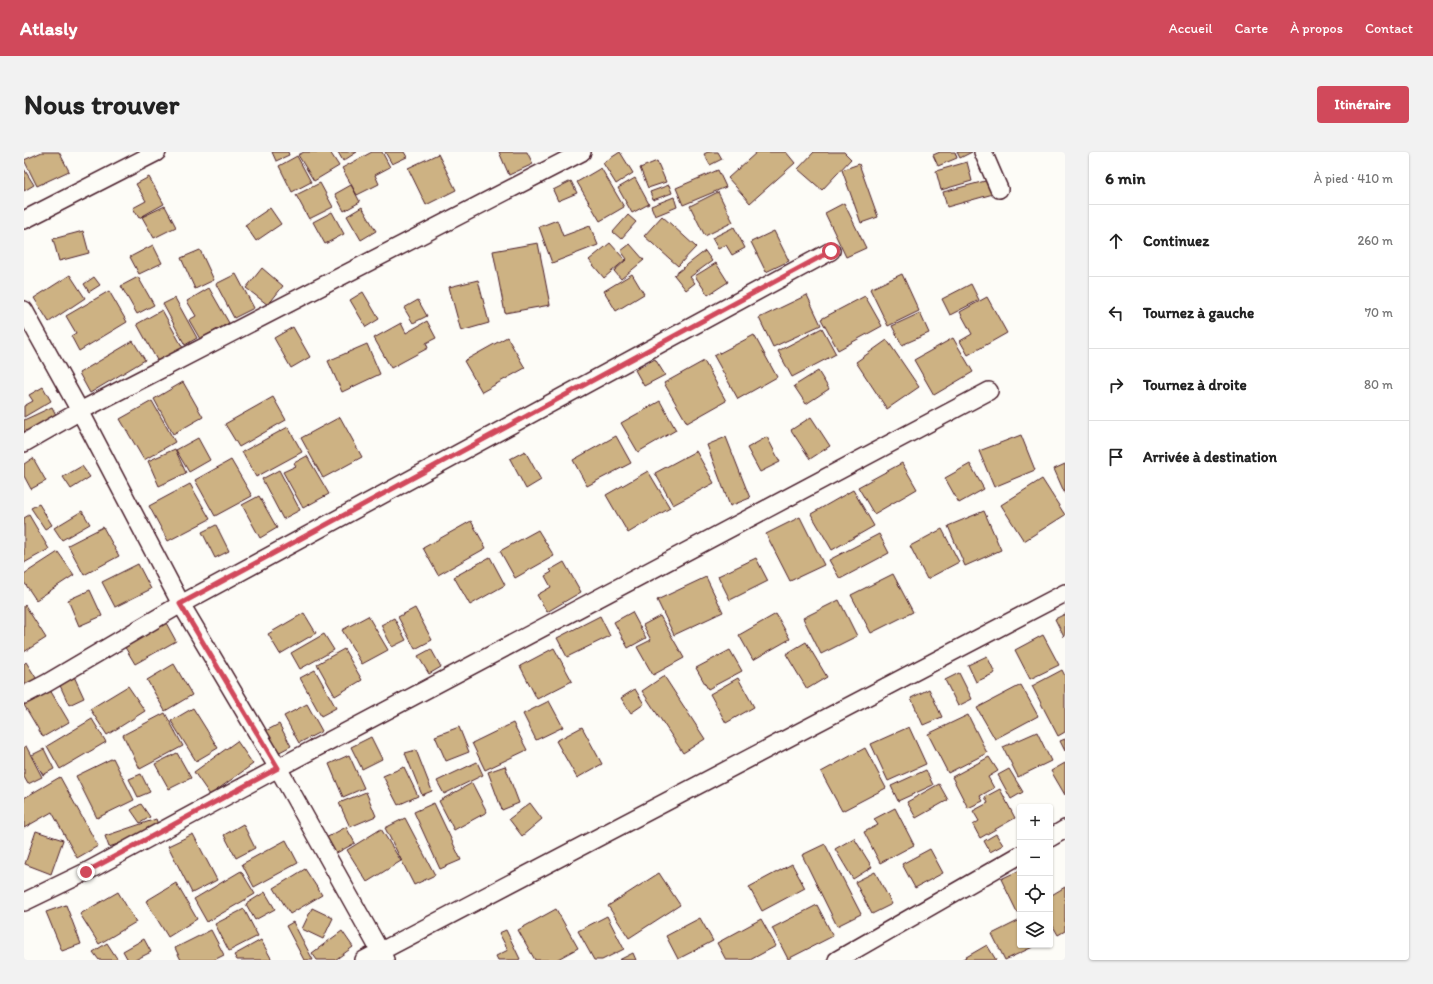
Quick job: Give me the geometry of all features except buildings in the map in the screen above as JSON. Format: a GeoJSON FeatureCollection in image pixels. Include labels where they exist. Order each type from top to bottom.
{"type":"FeatureCollection","features":[{"type":"Feature","properties":{"kind":"street"},"geometry":{"type":"LineString","coordinates":[[24,220],[157,152]]}},
{"type":"Feature","properties":{"kind":"street"},"geometry":{"type":"LineString","coordinates":[[24,443],[80,411],[582,152]]}},
{"type":"Feature","properties":{"kind":"street"},"geometry":{"type":"LineString","coordinates":[[983,152],[998,189]]}},
{"type":"Feature","properties":{"kind":"street"},"geometry":{"type":"LineString","coordinates":[[24,695],[180,604],[831,251]]}},
{"type":"Feature","properties":{"kind":"street"},"geometry":{"type":"LineString","coordinates":[[24,310],[80,411],[180,604],[278,768],[382,956]]}},
{"type":"Feature","properties":{"kind":"street"},"geometry":{"type":"LineString","coordinates":[[24,902],[86,872],[278,768],[989,390]]}},
{"type":"Feature","properties":{"kind":"street"},"geometry":{"type":"LineString","coordinates":[[364,960],[382,956],[1065,593]]}},
{"type":"Feature","properties":{"kind":"street"},"geometry":{"type":"LineString","coordinates":[[1053,836],[1065,829]]}},
{"type":"Feature","properties":{"kind":"street"},"geometry":{"type":"LineString","coordinates":[[837,960],[1017,857]]}},
{"type":"Feature","properties":{"kind":"route"},"geometry":{"type":"LineString","coordinates":[[86,872],[278,768],[180,604],[831,251]]}}]}
